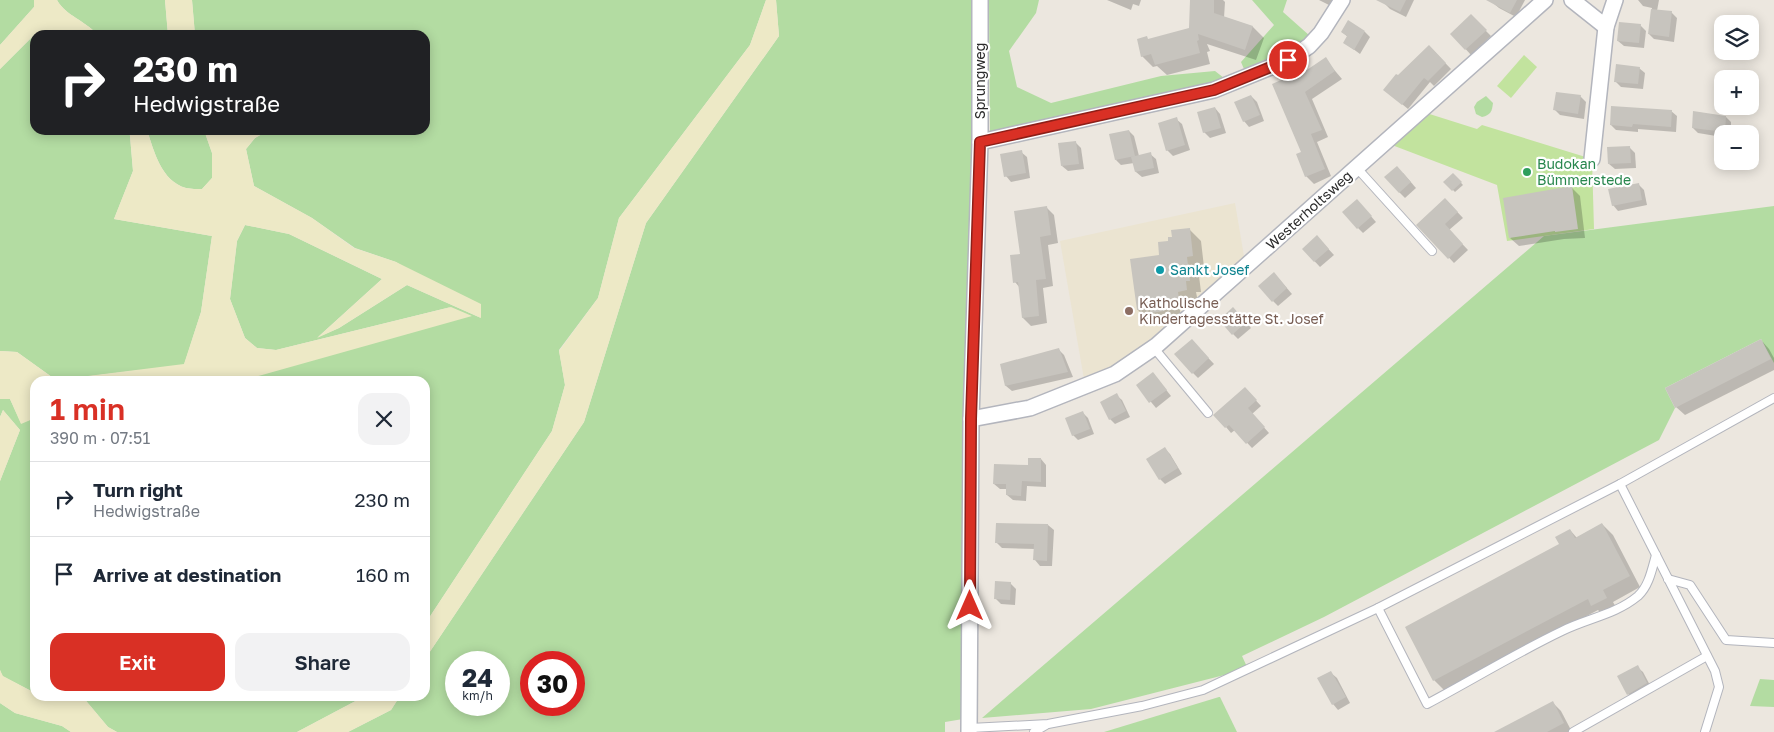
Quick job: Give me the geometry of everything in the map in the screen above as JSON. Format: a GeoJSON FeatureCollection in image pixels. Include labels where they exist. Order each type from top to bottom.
{"type":"FeatureCollection","features":[{"type":"Feature","properties":{"kind":"street","name":"Sprungweg"},"geometry":{"type":"LineString","coordinates":[[970,730],[971,419],[980,142],[980,0]]}},
{"type":"Feature","properties":{"kind":"street"},"geometry":{"type":"LineString","coordinates":[[980,142],[1214,90],[1288,60],[1309,46],[1321,32],[1342,0]]}},
{"type":"Feature","properties":{"kind":"street","name":"Westerholtsweg"},"geometry":{"type":"LineString","coordinates":[[971,419],[1030,408],[1115,374],[1154,348],[1545,0]]}},
{"type":"Feature","properties":{"kind":"street"},"geometry":{"type":"LineString","coordinates":[[1572,0],[1606,27]]}},
{"type":"Feature","properties":{"kind":"street"},"geometry":{"type":"LineString","coordinates":[[1592,158],[1606,27],[1615,0]]}},
{"type":"Feature","properties":{"kind":"lane"},"geometry":{"type":"LineString","coordinates":[[1356,167],[1432,251]]}},
{"type":"Feature","properties":{"kind":"lane"},"geometry":{"type":"LineString","coordinates":[[1154,348],[1208,413]]}},
{"type":"Feature","properties":{"kind":"lane"},"geometry":{"type":"LineString","coordinates":[[970,730],[1048,724],[1142,706],[1203,690],[1378,608],[1620,484],[1774,398]]}},
{"type":"Feature","properties":{"kind":"lane"},"geometry":{"type":"LineString","coordinates":[[1620,484],[1715,671],[1719,687],[1705,732]]}},
{"type":"Feature","properties":{"kind":"lane"},"geometry":{"type":"LineString","coordinates":[[1378,608],[1427,704],[1563,630],[1618,611],[1639,595],[1650,577],[1656,555]]}},
{"type":"Feature","properties":{"kind":"lane"},"geometry":{"type":"LineString","coordinates":[[1668,579],[1690,585],[1726,640],[1774,643]]}},
{"type":"Feature","properties":{"kind":"lane"},"geometry":{"type":"LineString","coordinates":[[1573,732],[1707,656]]}},
{"type":"Feature","properties":{"kind":"lane"},"geometry":{"type":"LineString","coordinates":[[1034,732],[1048,724]]}},
{"type":"Feature","properties":{"kind":"shaded area","name":"Katholische Kindertagesstätte St. Josef"},"geometry":{"type":"Polygon","coordinates":[[[1235,203],[1245,262],[1126,360],[1084,379],[1060,241],[1235,203]]]}},
{"type":"Feature","properties":{"kind":"green space"},"geometry":{"type":"Polygon","coordinates":[[[0,0],[34,0],[34,7],[0,45],[0,0]]]}},
{"type":"Feature","properties":{"kind":"green space"},"geometry":{"type":"Polygon","coordinates":[[[57,0],[165,0],[168,30],[93,30],[61,6],[57,0]]]}},
{"type":"Feature","properties":{"kind":"green space"},"geometry":{"type":"Polygon","coordinates":[[[192,0],[766,0],[750,45],[619,218],[598,298],[559,350],[565,385],[552,431],[430,616],[430,376],[255,376],[451,307],[276,350],[257,348],[245,338],[230,299],[237,241],[245,225],[289,234],[382,279],[318,337],[339,328],[407,285],[481,318],[396,262],[355,248],[312,218],[254,186],[246,149],[255,138],[260,135],[430,135],[430,30],[195,30],[192,0]]]}},
{"type":"Feature","properties":{"kind":"green space"},"geometry":{"type":"Polygon","coordinates":[[[776,0],[975,0],[963,719],[945,722],[945,732],[348,732],[391,710],[397,701],[430,701],[430,652],[584,422],[646,223],[779,36],[776,0]]]}},
{"type":"Feature","properties":{"kind":"green space"},"geometry":{"type":"Polygon","coordinates":[[[989,0],[1039,0],[1036,13],[1009,51],[1017,87],[1051,103],[1161,76],[1215,71],[1224,78],[1200,89],[990,136],[989,0]]]}},
{"type":"Feature","properties":{"kind":"green space"},"geometry":{"type":"Polygon","coordinates":[[[1252,0],[1287,0],[1283,12],[1310,36],[1297,46],[1244,69],[1241,62],[1274,25],[1252,0]]]}},
{"type":"Feature","properties":{"kind":"green space"},"geometry":{"type":"Polygon","coordinates":[[[30,39],[30,135],[130,135],[133,171],[114,219],[212,236],[201,312],[184,365],[90,376],[50,376],[17,352],[0,351],[0,69],[30,39]]]}},
{"type":"Feature","properties":{"kind":"green space"},"geometry":{"type":"Polygon","coordinates":[[[1524,55],[1537,67],[1511,98],[1497,86],[1524,55]]]}},
{"type":"Feature","properties":{"kind":"green space"},"geometry":{"type":"Polygon","coordinates":[[[1486,96],[1493,103],[1493,106],[1489,114],[1482,117],[1476,114],[1474,107],[1477,102],[1486,96]]]}},
{"type":"Feature","properties":{"kind":"green space","name":"Budokan Bümmerstede"},"geometry":{"type":"Polygon","coordinates":[[[1420,111],[1477,129],[1482,125],[1592,159],[1594,229],[1507,241],[1497,185],[1384,142],[1420,111]]]}},
{"type":"Feature","properties":{"kind":"green space"},"geometry":{"type":"Polygon","coordinates":[[[149,135],[206,135],[212,153],[212,178],[202,189],[186,188],[177,184],[165,172],[149,135]]]}},
{"type":"Feature","properties":{"kind":"green space"},"geometry":{"type":"Polygon","coordinates":[[[1774,206],[1774,363],[1761,339],[1665,388],[1675,408],[1659,440],[1324,617],[1242,656],[1248,669],[1091,709],[982,718],[1544,236],[1774,206]]]}},
{"type":"Feature","properties":{"kind":"green space"},"geometry":{"type":"Polygon","coordinates":[[[0,399],[10,399],[21,423],[30,420],[30,690],[2,676],[0,670],[0,481],[20,430],[3,410],[0,417],[0,399]]]}},
{"type":"Feature","properties":{"kind":"green space"},"geometry":{"type":"Polygon","coordinates":[[[1760,679],[1774,680],[1774,707],[1750,706],[1760,679]]]}},
{"type":"Feature","properties":{"kind":"green space"},"geometry":{"type":"Polygon","coordinates":[[[1219,697],[1237,732],[1104,732],[1219,697]]]}},
{"type":"Feature","properties":{"kind":"green space"},"geometry":{"type":"Polygon","coordinates":[[[86,701],[356,701],[297,732],[117,732],[108,727],[86,701]]]}},
{"type":"Feature","properties":{"kind":"green space"},"geometry":{"type":"Polygon","coordinates":[[[0,703],[15,713],[62,726],[71,732],[0,732],[0,703]]]}},
{"type":"Feature","properties":{"kind":"sand"},"geometry":{"type":"Polygon","coordinates":[[[34,0],[57,0],[61,6],[93,30],[30,30],[30,39],[0,69],[0,45],[34,7],[34,0]]]}},
{"type":"Feature","properties":{"kind":"sand"},"geometry":{"type":"Polygon","coordinates":[[[165,0],[192,0],[195,30],[168,30],[165,0]]]}},
{"type":"Feature","properties":{"kind":"sand"},"geometry":{"type":"Polygon","coordinates":[[[766,0],[776,0],[779,36],[646,223],[584,422],[430,652],[430,616],[552,431],[565,385],[559,351],[598,298],[619,218],[750,45],[766,0]]]}},
{"type":"Feature","properties":{"kind":"sand"},"geometry":{"type":"Polygon","coordinates":[[[149,135],[160,164],[170,179],[186,188],[202,189],[212,178],[212,153],[206,135],[260,135],[255,138],[246,149],[254,186],[312,218],[354,248],[396,262],[481,304],[481,318],[407,285],[339,328],[317,338],[382,279],[289,234],[245,225],[237,241],[230,299],[245,338],[257,348],[276,350],[451,307],[472,316],[259,376],[88,376],[184,364],[201,312],[212,236],[114,219],[133,171],[130,136],[149,135]]]}},
{"type":"Feature","properties":{"kind":"sand"},"geometry":{"type":"Polygon","coordinates":[[[0,351],[17,352],[50,376],[30,376],[30,420],[21,424],[10,399],[0,399],[0,351]]]}},
{"type":"Feature","properties":{"kind":"sand"},"geometry":{"type":"Polygon","coordinates":[[[3,410],[20,430],[0,481],[0,417],[3,410]]]}},
{"type":"Feature","properties":{"kind":"sand"},"geometry":{"type":"Polygon","coordinates":[[[0,670],[3,676],[30,690],[30,701],[86,701],[108,727],[117,732],[71,732],[62,726],[15,713],[0,703],[0,670]]]}},
{"type":"Feature","properties":{"kind":"sand"},"geometry":{"type":"Polygon","coordinates":[[[356,701],[397,701],[391,710],[348,732],[297,732],[356,701]]]}},
{"type":"Feature","properties":{"kind":"building"},"geometry":{"type":"Polygon","coordinates":[[[1190,0],[1214,0],[1214,13],[1253,26],[1245,50],[1198,34],[1199,40],[1197,41],[1200,53],[1155,65],[1151,54],[1141,57],[1137,39],[1147,36],[1148,39],[1189,28],[1190,0]]]}},
{"type":"Feature","properties":{"kind":"building"},"geometry":{"type":"Polygon","coordinates":[[[1376,0],[1406,0],[1400,12],[1376,0]]]}},
{"type":"Feature","properties":{"kind":"building"},"geometry":{"type":"Polygon","coordinates":[[[1486,0],[1517,0],[1510,13],[1486,0]]]}},
{"type":"Feature","properties":{"kind":"building"},"geometry":{"type":"Polygon","coordinates":[[[1651,9],[1672,11],[1669,37],[1648,34],[1651,9]]]}},
{"type":"Feature","properties":{"kind":"building"},"geometry":{"type":"Polygon","coordinates":[[[1471,14],[1487,30],[1465,50],[1450,34],[1471,14]]]}},
{"type":"Feature","properties":{"kind":"building"},"geometry":{"type":"Polygon","coordinates":[[[1348,20],[1365,31],[1354,50],[1343,43],[1347,36],[1341,32],[1348,20]]]}},
{"type":"Feature","properties":{"kind":"building"},"geometry":{"type":"Polygon","coordinates":[[[1619,22],[1641,24],[1639,43],[1617,41],[1619,22]]]}},
{"type":"Feature","properties":{"kind":"building"},"geometry":{"type":"Polygon","coordinates":[[[1429,45],[1446,63],[1428,81],[1424,78],[1402,105],[1383,90],[1396,74],[1398,75],[1429,45]]]}},
{"type":"Feature","properties":{"kind":"building"},"geometry":{"type":"Polygon","coordinates":[[[1326,57],[1335,71],[1305,92],[1322,130],[1311,134],[1325,169],[1305,177],[1296,154],[1301,152],[1272,84],[1297,73],[1298,76],[1326,57]]]}},
{"type":"Feature","properties":{"kind":"building"},"geometry":{"type":"Polygon","coordinates":[[[1616,64],[1640,67],[1638,84],[1614,82],[1616,64]]]}},
{"type":"Feature","properties":{"kind":"building"},"geometry":{"type":"Polygon","coordinates":[[[1556,92],[1581,95],[1578,114],[1553,110],[1556,92]]]}},
{"type":"Feature","properties":{"kind":"building"},"geometry":{"type":"Polygon","coordinates":[[[1251,95],[1260,115],[1243,122],[1234,102],[1251,95]]]}},
{"type":"Feature","properties":{"kind":"building"},"geometry":{"type":"Polygon","coordinates":[[[1611,106],[1672,110],[1671,127],[1633,124],[1632,127],[1610,125],[1611,106]]]}},
{"type":"Feature","properties":{"kind":"building"},"geometry":{"type":"Polygon","coordinates":[[[1215,107],[1221,128],[1203,133],[1197,112],[1215,107]]]}},
{"type":"Feature","properties":{"kind":"building"},"geometry":{"type":"Polygon","coordinates":[[[1693,111],[1726,116],[1725,125],[1714,125],[1714,131],[1692,128],[1693,111]]]}},
{"type":"Feature","properties":{"kind":"building"},"geometry":{"type":"Polygon","coordinates":[[[1177,117],[1185,145],[1166,151],[1158,123],[1177,117]]]}},
{"type":"Feature","properties":{"kind":"building"},"geometry":{"type":"Polygon","coordinates":[[[1129,130],[1135,156],[1115,160],[1109,134],[1129,130]]]}},
{"type":"Feature","properties":{"kind":"building"},"geometry":{"type":"Polygon","coordinates":[[[1076,141],[1079,164],[1061,166],[1058,143],[1076,141]]]}},
{"type":"Feature","properties":{"kind":"building"},"geometry":{"type":"Polygon","coordinates":[[[1630,146],[1631,163],[1608,164],[1607,147],[1630,146]]]}},
{"type":"Feature","properties":{"kind":"building"},"geometry":{"type":"Polygon","coordinates":[[[1022,150],[1026,173],[1004,177],[1000,154],[1022,150]]]}},
{"type":"Feature","properties":{"kind":"building"},"geometry":{"type":"Polygon","coordinates":[[[1151,152],[1154,168],[1135,172],[1131,157],[1151,152]]]}},
{"type":"Feature","properties":{"kind":"building"},"geometry":{"type":"Polygon","coordinates":[[[1397,166],[1411,182],[1399,193],[1384,177],[1397,166]]]}},
{"type":"Feature","properties":{"kind":"building"},"geometry":{"type":"Polygon","coordinates":[[[1453,173],[1462,182],[1452,191],[1443,182],[1453,173]]]}},
{"type":"Feature","properties":{"kind":"building"},"geometry":{"type":"Polygon","coordinates":[[[1639,183],[1642,200],[1612,206],[1608,189],[1639,183]]]}},
{"type":"Feature","properties":{"kind":"building"},"geometry":{"type":"Polygon","coordinates":[[[1572,186],[1578,229],[1509,238],[1503,198],[1572,186]]]}},
{"type":"Feature","properties":{"kind":"building"},"geometry":{"type":"Polygon","coordinates":[[[1445,198],[1458,212],[1445,224],[1463,244],[1448,259],[1416,225],[1445,198]]]}},
{"type":"Feature","properties":{"kind":"building"},"geometry":{"type":"Polygon","coordinates":[[[1357,199],[1372,216],[1357,229],[1342,212],[1357,199]]]}},
{"type":"Feature","properties":{"kind":"building"},"geometry":{"type":"Polygon","coordinates":[[[1047,206],[1051,235],[1040,237],[1046,279],[1036,280],[1039,316],[1022,318],[1018,282],[1013,283],[1010,255],[1020,254],[1014,211],[1047,206]]]}},
{"type":"Feature","properties":{"kind":"building","name":"Sankt Josef"},"geometry":{"type":"Polygon","coordinates":[[[1190,228],[1193,256],[1187,257],[1190,281],[1186,281],[1187,290],[1178,292],[1179,298],[1169,299],[1170,307],[1164,308],[1164,311],[1151,313],[1150,309],[1137,310],[1130,259],[1159,255],[1158,242],[1168,241],[1168,237],[1172,237],[1171,230],[1190,228]]]}},
{"type":"Feature","properties":{"kind":"building"},"geometry":{"type":"Polygon","coordinates":[[[1317,235],[1329,249],[1314,262],[1302,249],[1317,235]]]}},
{"type":"Feature","properties":{"kind":"building"},"geometry":{"type":"Polygon","coordinates":[[[1274,272],[1287,288],[1272,302],[1258,286],[1274,272]]]}},
{"type":"Feature","properties":{"kind":"building"},"geometry":{"type":"Polygon","coordinates":[[[1233,307],[1246,322],[1232,335],[1219,320],[1233,307]]]}},
{"type":"Feature","properties":{"kind":"building"},"geometry":{"type":"Polygon","coordinates":[[[1192,339],[1209,358],[1192,374],[1174,354],[1192,339]]]}},
{"type":"Feature","properties":{"kind":"building"},"geometry":{"type":"Polygon","coordinates":[[[1761,339],[1771,359],[1675,408],[1665,388],[1761,339]]]}},
{"type":"Feature","properties":{"kind":"building"},"geometry":{"type":"Polygon","coordinates":[[[1059,348],[1068,372],[1005,386],[1000,364],[1059,348]]]}},
{"type":"Feature","properties":{"kind":"building"},"geometry":{"type":"Polygon","coordinates":[[[1153,372],[1167,390],[1149,403],[1136,385],[1153,372]]]}},
{"type":"Feature","properties":{"kind":"building"},"geometry":{"type":"Polygon","coordinates":[[[1245,387],[1257,400],[1248,408],[1265,427],[1246,444],[1229,425],[1225,428],[1213,415],[1245,387]]]}},
{"type":"Feature","properties":{"kind":"building"},"geometry":{"type":"Polygon","coordinates":[[[1117,393],[1126,411],[1109,420],[1100,402],[1117,393]]]}},
{"type":"Feature","properties":{"kind":"building"},"geometry":{"type":"Polygon","coordinates":[[[1083,411],[1090,429],[1072,436],[1065,418],[1083,411]]]}},
{"type":"Feature","properties":{"kind":"building"},"geometry":{"type":"Polygon","coordinates":[[[1165,447],[1178,468],[1159,480],[1146,459],[1165,447]]]}},
{"type":"Feature","properties":{"kind":"building"},"geometry":{"type":"Polygon","coordinates":[[[1028,458],[1041,458],[1041,482],[1022,481],[1021,496],[1006,495],[1006,484],[993,484],[994,464],[1028,465],[1028,458]]]}},
{"type":"Feature","properties":{"kind":"building"},"geometry":{"type":"Polygon","coordinates":[[[996,523],[1048,524],[1047,561],[1033,560],[1034,544],[995,543],[996,523]]]}},
{"type":"Feature","properties":{"kind":"building"},"geometry":{"type":"Polygon","coordinates":[[[1602,523],[1630,576],[1603,590],[1607,598],[1591,606],[1588,599],[1433,681],[1405,627],[1559,544],[1555,537],[1570,529],[1575,538],[1602,523]]]}},
{"type":"Feature","properties":{"kind":"building"},"geometry":{"type":"Polygon","coordinates":[[[995,581],[1011,582],[1010,600],[994,599],[995,581]]]}},
{"type":"Feature","properties":{"kind":"building"},"geometry":{"type":"Polygon","coordinates":[[[1638,665],[1647,683],[1627,695],[1617,676],[1638,665]]]}},
{"type":"Feature","properties":{"kind":"building"},"geometry":{"type":"Polygon","coordinates":[[[1331,671],[1346,697],[1332,705],[1317,678],[1331,671]]]}},
{"type":"Feature","properties":{"kind":"building"},"geometry":{"type":"Polygon","coordinates":[[[1553,701],[1564,723],[1547,732],[1494,732],[1553,701]]]}},
{"type":"Feature","properties":{"kind":"place","name":"Budokan Bümmerstede"},"geometry":{"type":"Point","coordinates":[1527,172]}},
{"type":"Feature","properties":{"kind":"place","name":"Sankt Josef"},"geometry":{"type":"Point","coordinates":[1160,270]}},
{"type":"Feature","properties":{"kind":"place","name":"Katholische Kindertagesstätte St. Josef"},"geometry":{"type":"Point","coordinates":[1129,311]}},
{"type":"Feature","properties":{"kind":"route"},"geometry":{"type":"LineString","coordinates":[[970,606],[971,419],[980,142],[1214,90],[1288,60]]}}]}
